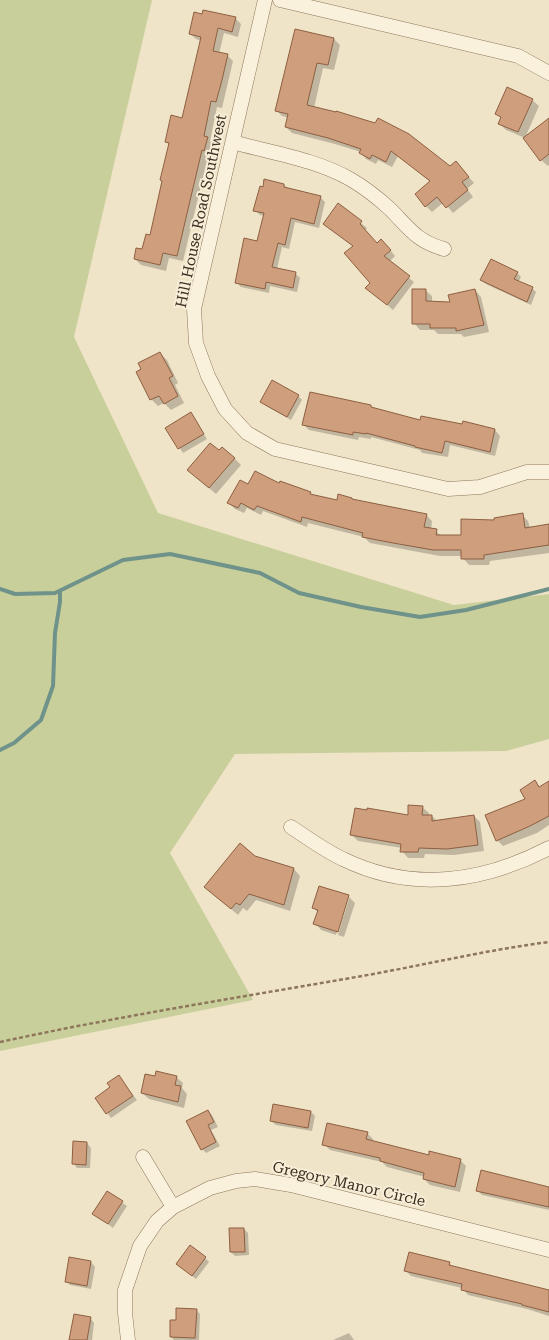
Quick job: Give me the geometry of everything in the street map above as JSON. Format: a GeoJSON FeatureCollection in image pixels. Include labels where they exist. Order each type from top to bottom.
{"type":"FeatureCollection","features":[{"type":"Feature","properties":{"kind":"street","name":"Hill House Road Southwest"},"geometry":{"type":"LineString","coordinates":[[265,0],[194,309],[196,343],[208,376],[225,409],[247,434],[275,449],[448,489],[480,487],[526,472],[549,472]]}},
{"type":"Feature","properties":{"kind":"street"},"geometry":{"type":"LineString","coordinates":[[280,0],[518,56],[549,74]]}},
{"type":"Feature","properties":{"kind":"street"},"geometry":{"type":"LineString","coordinates":[[232,142],[324,166],[350,179],[375,196],[408,229],[430,245],[444,249]]}},
{"type":"Feature","properties":{"kind":"street"},"geometry":{"type":"LineString","coordinates":[[291,827],[343,859],[372,871],[411,879],[449,880],[469,877],[506,868],[549,848]]}},
{"type":"Feature","properties":{"kind":"street"},"geometry":{"type":"LineString","coordinates":[[144,1157],[173,1207]]}},
{"type":"Feature","properties":{"kind":"street","name":"Gregory Manor Circle"},"geometry":{"type":"LineString","coordinates":[[128,1340],[125,1290],[140,1246],[157,1220],[173,1207],[210,1188],[236,1181],[255,1179],[291,1185],[549,1250]]}},
{"type":"Feature","properties":{"kind":"path"},"geometry":{"type":"LineString","coordinates":[[0,1042],[201,1004],[423,966],[482,951],[549,942]]}},
{"type":"Feature","properties":{"kind":"green space"},"geometry":{"type":"Polygon","coordinates":[[[0,0],[152,0],[74,337],[158,513],[454,605],[549,594],[549,739],[506,751],[235,754],[170,853],[253,1000],[0,1051],[0,0]]]}},
{"type":"Feature","properties":{"kind":"building"},"geometry":{"type":"Polygon","coordinates":[[[203,10],[236,17],[232,32],[218,28],[213,51],[228,54],[222,80],[216,102],[211,101],[204,136],[208,137],[204,151],[202,150],[177,256],[163,253],[160,265],[134,259],[136,248],[142,249],[146,234],[150,235],[169,143],[165,142],[171,115],[182,118],[201,37],[189,34],[194,12],[202,14],[203,10]]]}},
{"type":"Feature","properties":{"kind":"building"},"geometry":{"type":"Polygon","coordinates":[[[295,29],[334,38],[328,65],[317,63],[307,105],[336,111],[375,123],[378,118],[409,134],[450,166],[456,161],[469,177],[462,182],[468,190],[446,208],[437,197],[425,207],[415,194],[430,181],[391,151],[386,162],[372,155],[370,159],[359,153],[361,149],[285,127],[288,114],[275,111],[295,29]]]}},
{"type":"Feature","properties":{"kind":"building"},"geometry":{"type":"Polygon","coordinates":[[[507,87],[533,99],[518,132],[498,124],[501,117],[495,114],[507,87]]]}},
{"type":"Feature","properties":{"kind":"building"},"geometry":{"type":"Polygon","coordinates":[[[549,118],[549,154],[540,161],[523,138],[549,118]]]}},
{"type":"Feature","properties":{"kind":"building"},"geometry":{"type":"Polygon","coordinates":[[[264,179],[284,184],[284,187],[321,196],[314,224],[291,218],[285,245],[278,243],[272,267],[296,272],[293,288],[266,282],[265,289],[235,283],[244,238],[257,241],[264,213],[253,211],[260,186],[263,187],[264,179]]]}},
{"type":"Feature","properties":{"kind":"building"},"geometry":{"type":"Polygon","coordinates":[[[338,203],[362,221],[360,224],[377,243],[381,239],[391,250],[384,256],[410,276],[387,305],[365,288],[370,283],[344,253],[353,246],[323,224],[338,203]]]}},
{"type":"Feature","properties":{"kind":"building"},"geometry":{"type":"Polygon","coordinates":[[[491,259],[518,272],[514,279],[533,287],[527,302],[480,280],[491,259]]]}},
{"type":"Feature","properties":{"kind":"building"},"geometry":{"type":"Polygon","coordinates":[[[412,289],[426,289],[426,301],[450,302],[448,295],[475,289],[484,325],[456,331],[456,328],[430,328],[430,324],[412,324],[412,289]]]}},
{"type":"Feature","properties":{"kind":"building"},"geometry":{"type":"Polygon","coordinates":[[[160,352],[173,376],[169,378],[178,396],[164,404],[159,396],[150,400],[136,372],[141,369],[138,363],[160,352]]]}},
{"type":"Feature","properties":{"kind":"building"},"geometry":{"type":"Polygon","coordinates":[[[272,380],[299,395],[287,417],[260,402],[272,380]]]}},
{"type":"Feature","properties":{"kind":"building"},"geometry":{"type":"Polygon","coordinates":[[[310,392],[371,405],[371,407],[420,420],[421,416],[462,424],[463,421],[495,429],[490,452],[445,441],[442,453],[366,433],[353,432],[353,435],[302,425],[310,392]]]}},
{"type":"Feature","properties":{"kind":"building"},"geometry":{"type":"Polygon","coordinates":[[[191,412],[204,434],[178,449],[165,428],[191,412]]]}},
{"type":"Feature","properties":{"kind":"building"},"geometry":{"type":"Polygon","coordinates":[[[210,443],[219,450],[222,447],[235,458],[209,488],[187,470],[210,443]]]}},
{"type":"Feature","properties":{"kind":"building"},"geometry":{"type":"Polygon","coordinates":[[[255,471],[279,483],[280,481],[311,492],[310,494],[337,500],[338,494],[352,499],[427,514],[424,527],[437,529],[436,535],[461,535],[461,519],[494,520],[494,518],[523,513],[525,528],[549,524],[549,545],[484,555],[484,559],[461,559],[461,550],[433,550],[362,537],[363,533],[302,517],[301,522],[257,506],[254,510],[241,503],[238,508],[227,503],[240,480],[248,484],[255,471]]]}},
{"type":"Feature","properties":{"kind":"building"},"geometry":{"type":"Polygon","coordinates":[[[535,780],[539,787],[549,781],[549,816],[496,841],[485,815],[525,799],[520,790],[535,780]]]}},
{"type":"Feature","properties":{"kind":"building"},"geometry":{"type":"Polygon","coordinates":[[[408,805],[423,806],[422,815],[432,815],[432,821],[474,815],[478,845],[447,849],[419,848],[418,852],[400,852],[401,844],[350,835],[355,808],[367,810],[367,808],[408,815],[408,805]]]}},
{"type":"Feature","properties":{"kind":"building"},"geometry":{"type":"Polygon","coordinates":[[[240,843],[255,856],[294,868],[284,905],[249,894],[240,905],[236,903],[231,909],[204,887],[240,843]]]}},
{"type":"Feature","properties":{"kind":"building"},"geometry":{"type":"Polygon","coordinates":[[[319,886],[349,895],[338,932],[313,924],[318,910],[312,908],[319,886]]]}},
{"type":"Feature","properties":{"kind":"building"},"geometry":{"type":"Polygon","coordinates":[[[156,1071],[177,1076],[175,1085],[181,1086],[178,1102],[141,1093],[145,1074],[155,1076],[156,1071]]]}},
{"type":"Feature","properties":{"kind":"building"},"geometry":{"type":"Polygon","coordinates":[[[119,1075],[133,1096],[106,1114],[95,1098],[110,1087],[107,1083],[119,1075]]]}},
{"type":"Feature","properties":{"kind":"building"},"geometry":{"type":"Polygon","coordinates":[[[273,1104],[311,1111],[308,1128],[270,1121],[273,1104]]]}},
{"type":"Feature","properties":{"kind":"building"},"geometry":{"type":"Polygon","coordinates":[[[208,1110],[214,1122],[208,1125],[216,1142],[201,1150],[186,1121],[208,1110]]]}},
{"type":"Feature","properties":{"kind":"building"},"geometry":{"type":"Polygon","coordinates":[[[327,1123],[368,1132],[366,1139],[429,1155],[429,1151],[461,1159],[455,1187],[423,1179],[424,1173],[380,1161],[380,1158],[322,1145],[327,1123]]]}},
{"type":"Feature","properties":{"kind":"building"},"geometry":{"type":"Polygon","coordinates":[[[73,1141],[87,1142],[86,1165],[72,1164],[73,1141]]]}},
{"type":"Feature","properties":{"kind":"building"},"geometry":{"type":"Polygon","coordinates":[[[481,1170],[549,1187],[549,1207],[476,1191],[481,1170]]]}},
{"type":"Feature","properties":{"kind":"building"},"geometry":{"type":"Polygon","coordinates":[[[107,1191],[123,1201],[108,1224],[92,1214],[107,1191]]]}},
{"type":"Feature","properties":{"kind":"building"},"geometry":{"type":"Polygon","coordinates":[[[229,1228],[244,1228],[245,1252],[230,1252],[229,1228]]]}},
{"type":"Feature","properties":{"kind":"building"},"geometry":{"type":"Polygon","coordinates":[[[190,1245],[206,1257],[192,1276],[176,1264],[190,1245]]]}},
{"type":"Feature","properties":{"kind":"building"},"geometry":{"type":"Polygon","coordinates":[[[409,1252],[450,1262],[449,1265],[549,1290],[549,1312],[461,1290],[462,1284],[404,1271],[409,1252]]]}},
{"type":"Feature","properties":{"kind":"building"},"geometry":{"type":"Polygon","coordinates":[[[69,1257],[91,1261],[87,1286],[65,1282],[69,1257]]]}},
{"type":"Feature","properties":{"kind":"building"},"geometry":{"type":"Polygon","coordinates":[[[176,1308],[197,1309],[195,1338],[170,1337],[170,1320],[176,1320],[176,1308]]]}},
{"type":"Feature","properties":{"kind":"building"},"geometry":{"type":"Polygon","coordinates":[[[74,1314],[91,1317],[87,1340],[69,1340],[74,1314]]]}},
{"type":"Feature","properties":{"kind":"waterway"},"geometry":{"type":"LineString","coordinates":[[0,589],[15,594],[55,593],[123,560],[170,554],[260,573],[299,593],[361,607],[420,617],[466,610],[549,589]]}},
{"type":"Feature","properties":{"kind":"waterway"},"geometry":{"type":"LineString","coordinates":[[0,750],[14,743],[41,720],[53,686],[55,633],[60,592]]}}]}
